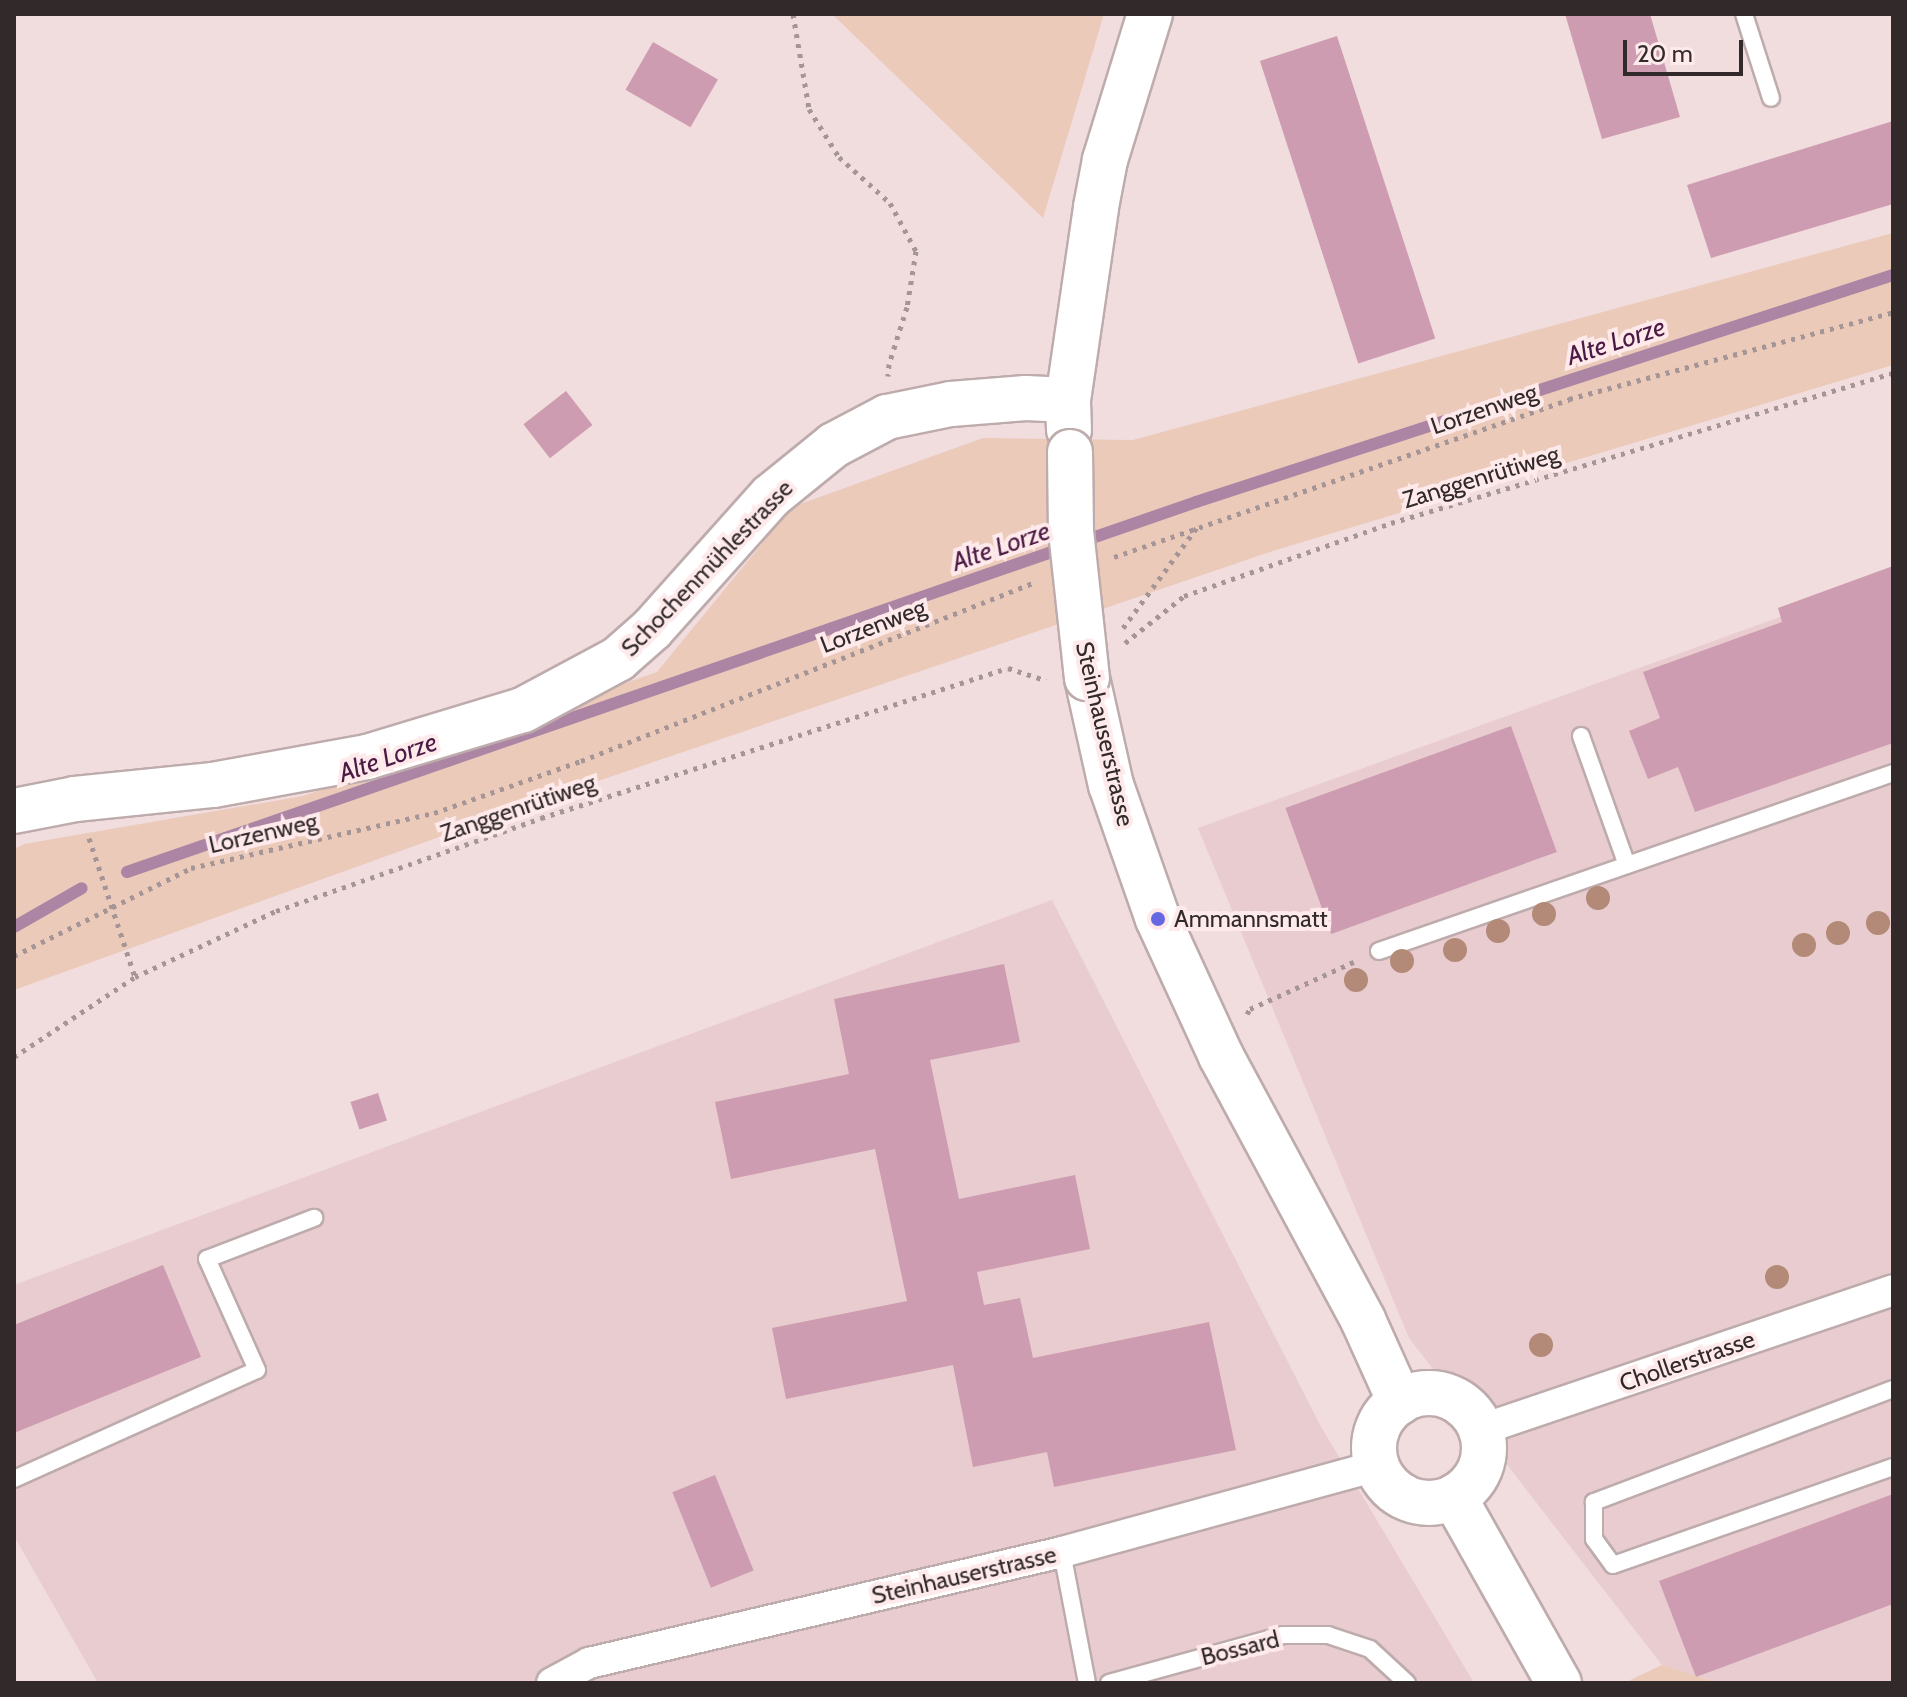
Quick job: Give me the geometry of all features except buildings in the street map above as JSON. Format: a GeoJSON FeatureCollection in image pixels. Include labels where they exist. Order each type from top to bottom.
{"type":"FeatureCollection","features":[{"type":"Feature","properties":{"kind":"street","name":"Steinhauserstrasse"},"geometry":{"type":"LineString","coordinates":[[1150,14],[1105,160],[1068,400],[1073,681],[1158,919],[1221,1056],[1363,1320],[1400,1402]]}},
{"type":"Feature","properties":{"kind":"street","name":"Schochenmühlestrasse"},"geometry":{"type":"LineString","coordinates":[[14,811],[75,799],[213,785],[367,757],[523,710],[618,659],[652,629],[771,496],[834,445],[887,417],[951,404],[1026,398],[1068,400]]}},
{"type":"Feature","properties":{"kind":"street","name":"Chollerstrasse"},"geometry":{"type":"LineString","coordinates":[[1480,1430],[1893,1290]]}},
{"type":"Feature","properties":{"kind":"street"},"geometry":{"type":"LineString","coordinates":[[1420,1394],[1452,1399],[1469,1411],[1480,1430],[1484,1449],[1480,1469],[1470,1485],[1454,1497],[1431,1503],[1408,1499],[1389,1486],[1377,1466],[1374,1448],[1377,1430],[1386,1413],[1400,1402],[1420,1394]]}},
{"type":"Feature","properties":{"kind":"street","name":"Steinhauserstrasse"},"geometry":{"type":"LineString","coordinates":[[552,1683],[589,1663],[1062,1552],[1377,1466]]}},
{"type":"Feature","properties":{"kind":"street"},"geometry":{"type":"LineString","coordinates":[[1454,1497],[1559,1683]]}},
{"type":"Feature","properties":{"kind":"lane"},"geometry":{"type":"LineString","coordinates":[[1744,14],[1771,98]]}},
{"type":"Feature","properties":{"kind":"lane"},"geometry":{"type":"LineString","coordinates":[[1581,736],[1627,865]]}},
{"type":"Feature","properties":{"kind":"lane"},"geometry":{"type":"LineString","coordinates":[[1379,951],[1893,773]]}},
{"type":"Feature","properties":{"kind":"lane"},"geometry":{"type":"LineString","coordinates":[[14,1479],[257,1370],[207,1259],[314,1218]]}},
{"type":"Feature","properties":{"kind":"lane"},"geometry":{"type":"LineString","coordinates":[[1893,1389],[1594,1502],[1594,1539],[1613,1565],[1893,1467]]}},
{"type":"Feature","properties":{"kind":"lane"},"geometry":{"type":"LineString","coordinates":[[1062,1552],[1087,1683]]}},
{"type":"Feature","properties":{"kind":"lane","name":"Bossard"},"geometry":{"type":"LineString","coordinates":[[1109,1683],[1283,1635],[1328,1635],[1370,1649],[1407,1683]]}},
{"type":"Feature","properties":{"kind":"path"},"geometry":{"type":"LineString","coordinates":[[793,14],[809,109],[839,157],[890,203],[916,251],[907,307],[889,364],[887,417]]}},
{"type":"Feature","properties":{"kind":"path","name":"Lorzenweg"},"geometry":{"type":"LineString","coordinates":[[1106,560],[1198,525],[1569,399],[1893,312]]}},
{"type":"Feature","properties":{"kind":"path","name":"Zanggenrütiweg"},"geometry":{"type":"LineString","coordinates":[[1123,644],[1184,596],[1376,528],[1893,373]]}},
{"type":"Feature","properties":{"kind":"path"},"geometry":{"type":"LineString","coordinates":[[1073,681],[1198,525]]}},
{"type":"Feature","properties":{"kind":"path","name":"Lorzenweg"},"geometry":{"type":"LineString","coordinates":[[14,956],[191,868],[434,813],[567,767],[1050,578]]}},
{"type":"Feature","properties":{"kind":"path","name":"Zanggenrütiweg"},"geometry":{"type":"LineString","coordinates":[[14,1057],[135,977],[291,906],[541,818],[1008,668],[1073,681]]}},
{"type":"Feature","properties":{"kind":"path"},"geometry":{"type":"LineString","coordinates":[[75,799],[135,977]]}},
{"type":"Feature","properties":{"kind":"path"},"geometry":{"type":"LineString","coordinates":[[1221,1056],[1250,1009],[1379,951]]}},
{"type":"Feature","properties":{"kind":"shaded area"},"geometry":{"type":"Polygon","coordinates":[[[832,14],[1104,14],[1043,218],[832,14]]]}},
{"type":"Feature","properties":{"kind":"shaded area"},"geometry":{"type":"Polygon","coordinates":[[[1893,233],[1893,365],[1276,550],[545,799],[14,990],[14,849],[24,844],[303,796],[657,672],[792,507],[983,438],[1133,440],[1893,233]]]}},
{"type":"Feature","properties":{"kind":"shaded area"},"geometry":{"type":"Polygon","coordinates":[[[1893,576],[1893,1683],[1719,1683],[1662,1665],[1409,1338],[1198,828],[1893,576]]]}},
{"type":"Feature","properties":{"kind":"shaded area"},"geometry":{"type":"Polygon","coordinates":[[[1052,900],[1320,1425],[1474,1683],[98,1683],[14,1536],[14,1285],[1052,900]]]}},
{"type":"Feature","properties":{"kind":"shaded area"},"geometry":{"type":"Polygon","coordinates":[[[1662,1665],[1719,1683],[1624,1683],[1662,1665]]]}},
{"type":"Feature","properties":{"kind":"waterway","name":"Alte Lorze"},"geometry":{"type":"LineString","coordinates":[[127,872],[1196,502],[1893,275]]}},
{"type":"Feature","properties":{"kind":"waterway","name":"Alte Lorze"},"geometry":{"type":"LineString","coordinates":[[14,927],[82,888]]}},
{"type":"Feature","properties":{"kind":"place","name":"Ammannsmatt"},"geometry":{"type":"Point","coordinates":[1158,919]}}]}
